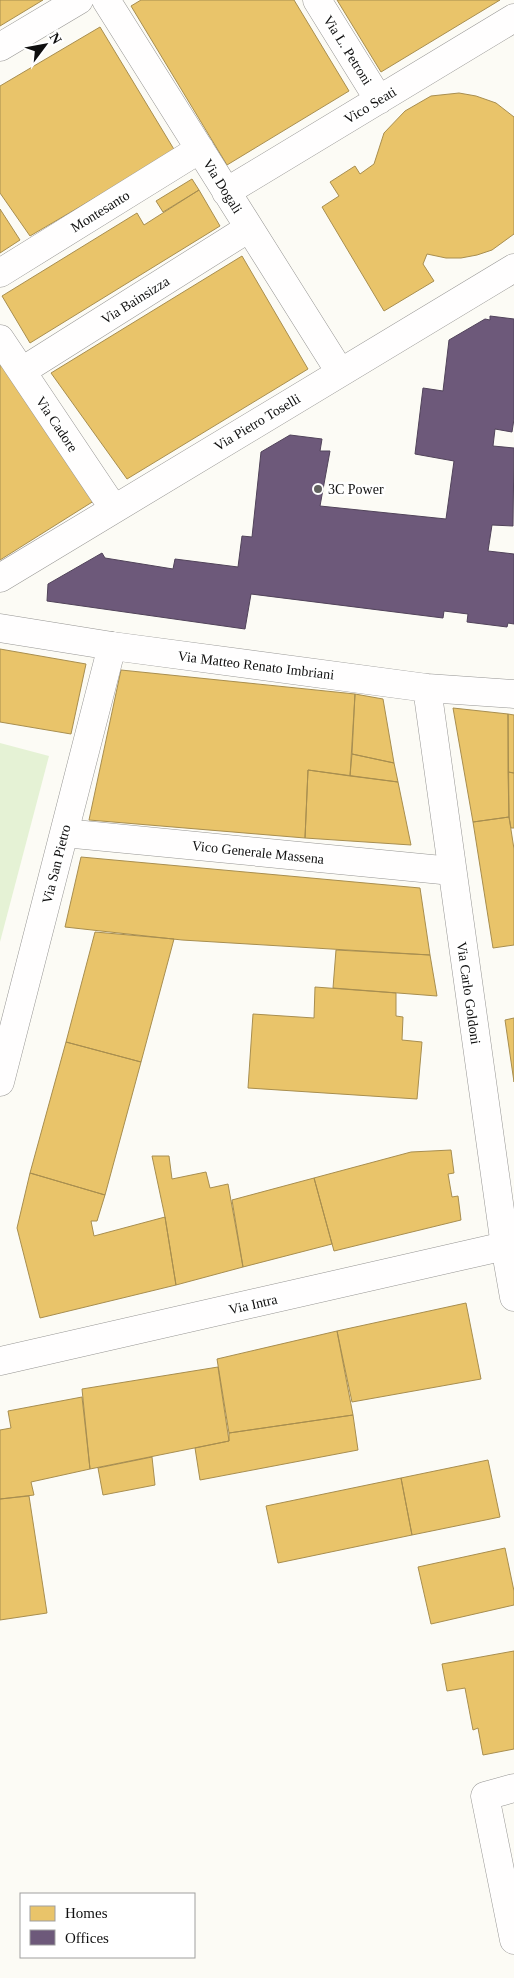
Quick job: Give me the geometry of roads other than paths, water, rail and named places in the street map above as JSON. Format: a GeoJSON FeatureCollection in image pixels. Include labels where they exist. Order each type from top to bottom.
{"type":"FeatureCollection","features":[{"type":"Feature","properties":{"kind":"street"},"geometry":{"type":"LineString","coordinates":[[0,47],[79,0]]}},
{"type":"Feature","properties":{"kind":"street","name":"Via Dogali"},"geometry":{"type":"LineString","coordinates":[[106,0],[340,372]]}},
{"type":"Feature","properties":{"kind":"street","name":"Via L. Petroni"},"geometry":{"type":"LineString","coordinates":[[318,0],[379,100]]}},
{"type":"Feature","properties":{"kind":"street","name":"Vico Seati"},"geometry":{"type":"LineString","coordinates":[[226,192],[514,18]]}},
{"type":"Feature","properties":{"kind":"street","name":"Montesanto"},"geometry":{"type":"LineString","coordinates":[[0,272],[200,149]]}},
{"type":"Feature","properties":{"kind":"street","name":"Via Bainsizza"},"geometry":{"type":"LineString","coordinates":[[22,371],[249,228]]}},
{"type":"Feature","properties":{"kind":"street","name":"Via Pietro Toselli"},"geometry":{"type":"LineString","coordinates":[[0,578],[514,268]]}},
{"type":"Feature","properties":{"kind":"street","name":"Via Cadore"},"geometry":{"type":"LineString","coordinates":[[0,339],[114,509]]}},
{"type":"Feature","properties":{"kind":"street","name":"Via Matteo Renato Imbriani"},"geometry":{"type":"LineString","coordinates":[[0,628],[112,646],[427,688],[514,694]]}},
{"type":"Feature","properties":{"kind":"street","name":"Via San Pietro"},"geometry":{"type":"LineString","coordinates":[[0,1082],[112,646]]}},
{"type":"Feature","properties":{"kind":"street","name":"Via Carlo Goldoni"},"geometry":{"type":"LineString","coordinates":[[427,688],[505,1246],[514,1297]]}},
{"type":"Feature","properties":{"kind":"street","name":"Vico Generale Massena"},"geometry":{"type":"LineString","coordinates":[[64,833],[452,871]]}},
{"type":"Feature","properties":{"kind":"street","name":"Via Intra"},"geometry":{"type":"LineString","coordinates":[[0,1361],[505,1246]]}},
{"type":"Feature","properties":{"kind":"street"},"geometry":{"type":"LineString","coordinates":[[514,1788],[485,1796],[514,1940]]}},
{"type":"Feature","properties":{"kind":"place","name":"3C Power"},"geometry":{"type":"Point","coordinates":[318,489]}}]}
